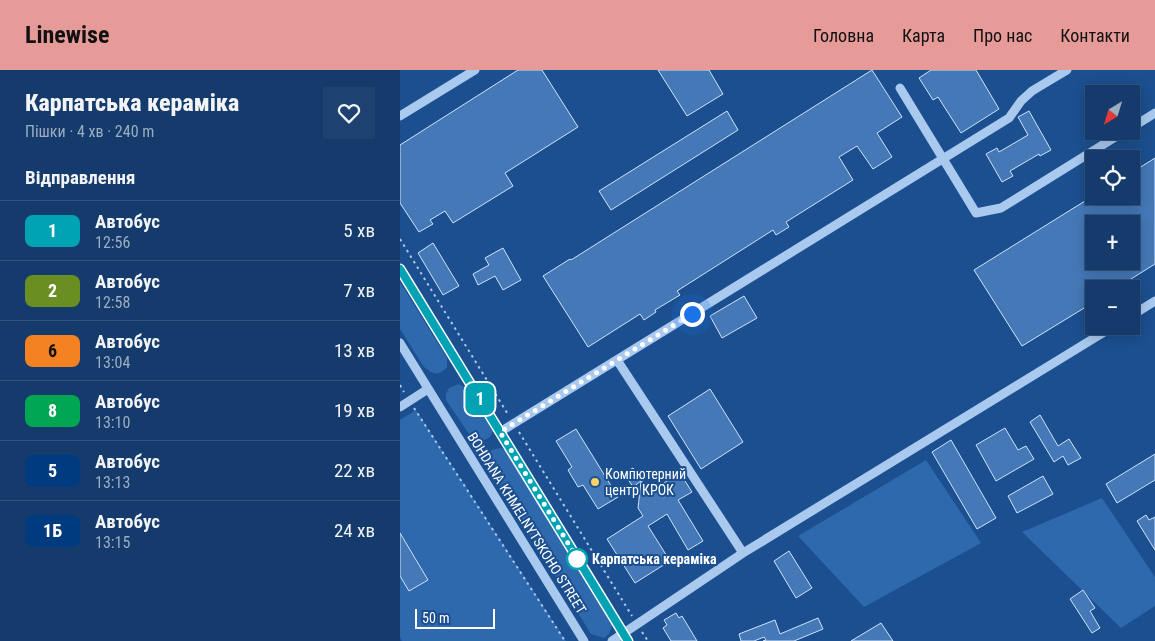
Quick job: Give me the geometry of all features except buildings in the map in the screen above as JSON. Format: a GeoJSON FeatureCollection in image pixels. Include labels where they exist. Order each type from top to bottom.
{"type":"FeatureCollection","features":[{"type":"Feature","properties":{"kind":"street"},"geometry":{"type":"LineString","coordinates":[[400,116],[475,70]]}},
{"type":"Feature","properties":{"kind":"street"},"geometry":{"type":"LineString","coordinates":[[500,432],[1009,118],[1032,91],[1067,70]]}},
{"type":"Feature","properties":{"kind":"street"},"geometry":{"type":"LineString","coordinates":[[900,88],[976,213],[1001,208],[1111,140]]}},
{"type":"Feature","properties":{"kind":"street"},"geometry":{"type":"LineString","coordinates":[[1140,122],[1155,113]]}},
{"type":"Feature","properties":{"kind":"street","name":"BOHDANA KHMELNYTSKOHO STREET"},"geometry":{"type":"LineString","coordinates":[[400,269],[625,637]]}},
{"type":"Feature","properties":{"kind":"street"},"geometry":{"type":"LineString","coordinates":[[1140,310],[1155,301]]}},
{"type":"Feature","properties":{"kind":"street"},"geometry":{"type":"LineString","coordinates":[[612,641],[625,637],[638,624],[743,553],[1099,335]]}},
{"type":"Feature","properties":{"kind":"street","name":"BOHDANA KHMELNYTSKOHO STREET"},"geometry":{"type":"LineString","coordinates":[[400,343],[584,641]]}},
{"type":"Feature","properties":{"kind":"street"},"geometry":{"type":"LineString","coordinates":[[617,360],[743,553]]}},
{"type":"Feature","properties":{"kind":"street"},"geometry":{"type":"LineString","coordinates":[[400,407],[428,389]]}},
{"type":"Feature","properties":{"kind":"path"},"geometry":{"type":"LineString","coordinates":[[400,239],[648,641]]}},
{"type":"Feature","properties":{"kind":"path"},"geometry":{"type":"LineString","coordinates":[[410,401],[565,641]]}},
{"type":"Feature","properties":{"kind":"shaded area"},"geometry":{"type":"Polygon","coordinates":[[[400,282],[447,358],[447,367],[439,373],[433,373],[424,367],[400,329],[400,282]]]}},
{"type":"Feature","properties":{"kind":"shaded area"},"geometry":{"type":"Polygon","coordinates":[[[459,384],[466,388],[493,431],[490,437],[479,441],[473,440],[446,400],[449,388],[459,384]]]}},
{"type":"Feature","properties":{"kind":"shaded area"},"geometry":{"type":"Polygon","coordinates":[[[416,410],[566,641],[402,641],[400,637],[400,420],[416,410]]]}},
{"type":"Feature","properties":{"kind":"shaded area"},"geometry":{"type":"Polygon","coordinates":[[[501,448],[506,451],[612,626],[609,634],[604,638],[591,634],[489,469],[485,461],[488,453],[501,448]]]}},
{"type":"Feature","properties":{"kind":"shaded area"},"geometry":{"type":"Polygon","coordinates":[[[926,460],[981,543],[864,607],[798,536],[926,460]]]}},
{"type":"Feature","properties":{"kind":"shaded area"},"geometry":{"type":"Polygon","coordinates":[[[1102,498],[1155,577],[1155,606],[1121,628],[1022,532],[1102,498]]]}},
{"type":"Feature","properties":{"kind":"bus line","name":"1"},"geometry":{"type":"LineString","coordinates":[[400,269],[628,641]]}},
{"type":"Feature","properties":{"kind":"place","name":"Компютерний центр КРОК"},"geometry":{"type":"Point","coordinates":[595,482]}},
{"type":"Feature","properties":{"kind":"place","name":"Карпатська кераміка"},"geometry":{"type":"Point","coordinates":[577,559]}},
{"type":"Feature","properties":{"kind":"route"},"geometry":{"type":"LineString","coordinates":[[577,559],[582,566],[500,432],[692,314]]}}]}
